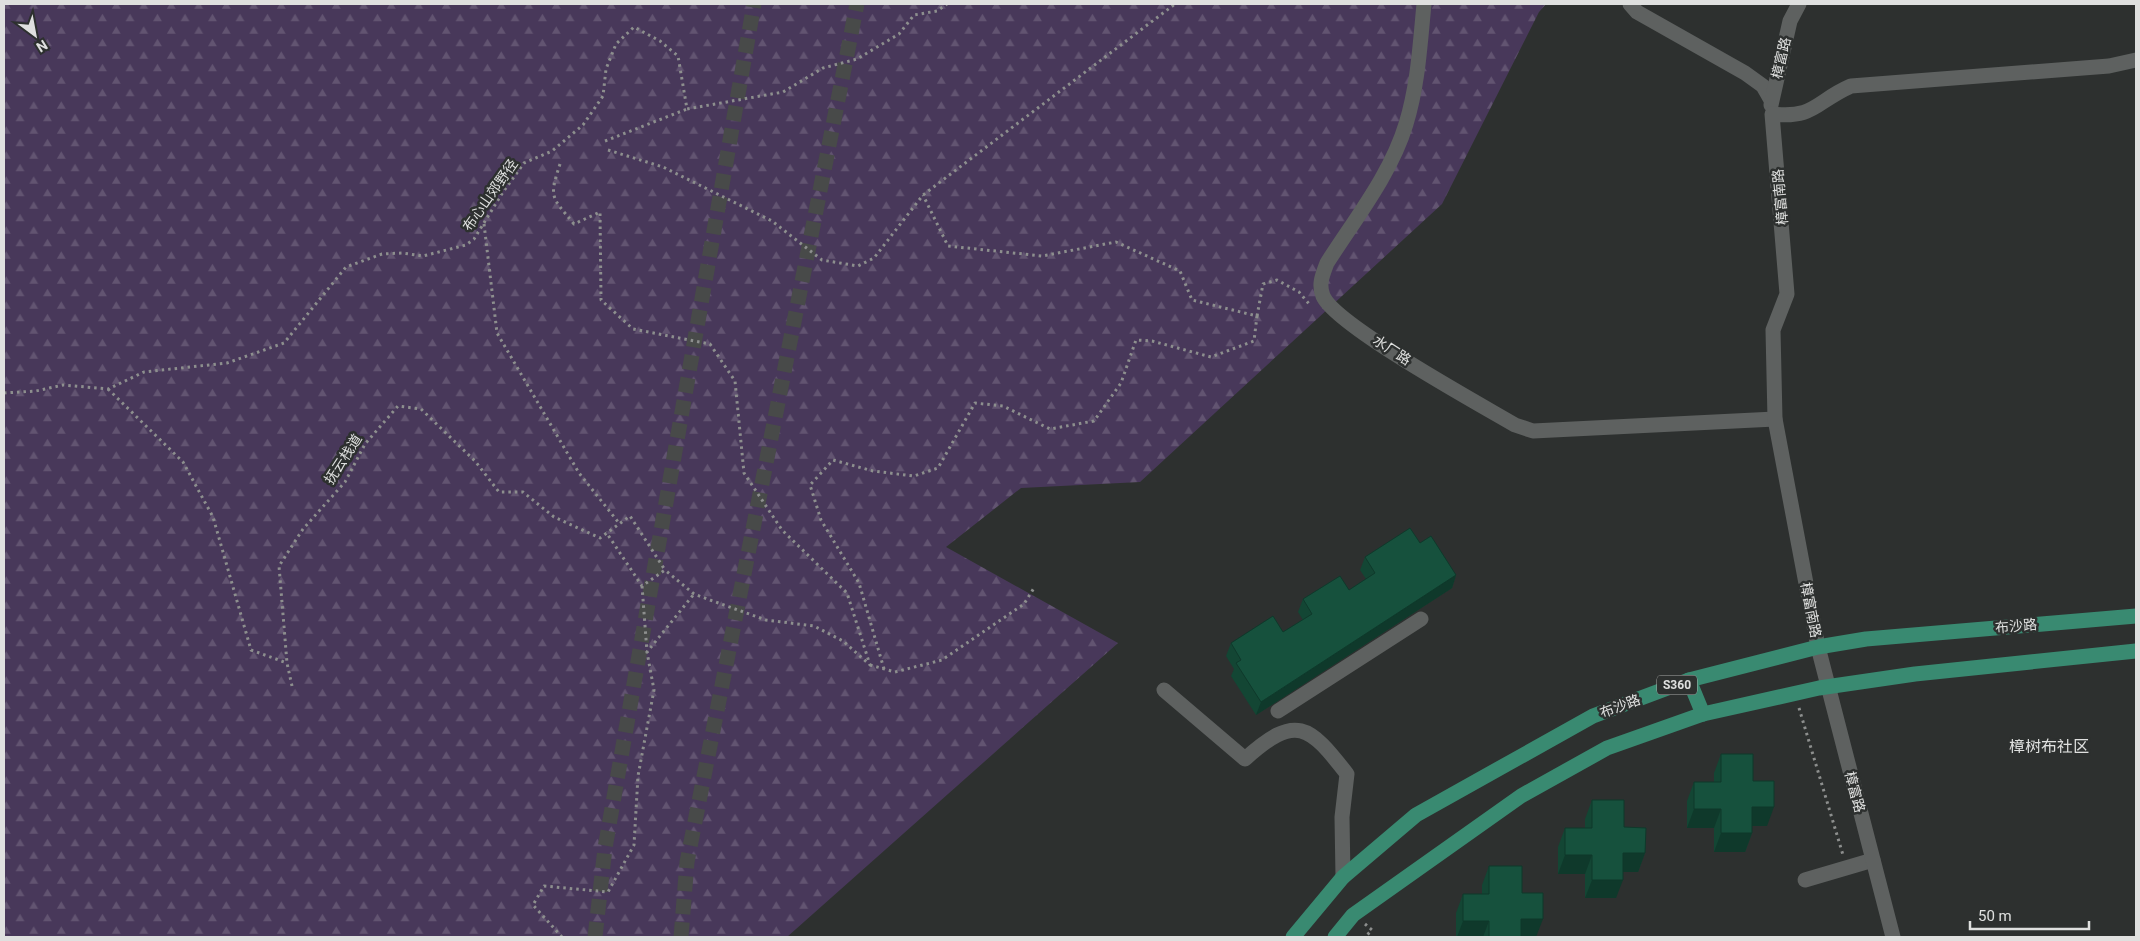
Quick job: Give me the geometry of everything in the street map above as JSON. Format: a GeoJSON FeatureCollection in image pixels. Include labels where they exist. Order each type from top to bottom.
{"type":"FeatureCollection","features":[{"type":"Feature","properties":{"kind":"main road","name":"布沙路"},"geometry":{"type":"LineString","coordinates":[[1293,937],[1343,877],[1416,814],[1593,716],[1690,680],[1818,647],[1866,639],[2136,616]]}},
{"type":"Feature","properties":{"kind":"main road","name":"S360"},"geometry":{"type":"LineString","coordinates":[[1335,937],[1353,915],[1520,796],[1607,748],[1703,714],[1828,687],[1915,674],[2136,651]]}},
{"type":"Feature","properties":{"kind":"main road"},"geometry":{"type":"LineString","coordinates":[[1690,680],[1703,714]]}},
{"type":"Feature","properties":{"kind":"street","name":"水厂路"},"geometry":{"type":"LineString","coordinates":[[1424,4],[1416,84],[1406,126],[1391,161],[1327,263],[1320,282],[1323,296],[1331,307],[1347,321],[1397,354],[1507,420],[1533,431],[1775,419]]}},
{"type":"Feature","properties":{"kind":"street"},"geometry":{"type":"LineString","coordinates":[[1630,4],[1637,12],[1745,73],[1763,86],[1771,107],[1786,116],[1810,111],[1838,91],[1851,86],[2109,66],[2136,60]]}},
{"type":"Feature","properties":{"kind":"street","name":"樟富路"},"geometry":{"type":"LineString","coordinates":[[1771,107],[1790,21],[1800,4]]}},
{"type":"Feature","properties":{"kind":"street","name":"樟富南路"},"geometry":{"type":"LineString","coordinates":[[1771,107],[1787,294],[1773,330],[1775,419],[1818,647]]}},
{"type":"Feature","properties":{"kind":"street"},"geometry":{"type":"LineString","coordinates":[[1278,711],[1421,619]]}},
{"type":"Feature","properties":{"kind":"street","name":"樟富路"},"geometry":{"type":"LineString","coordinates":[[1818,647],[1893,937]]}},
{"type":"Feature","properties":{"kind":"street"},"geometry":{"type":"LineString","coordinates":[[1164,690],[1245,758],[1263,742],[1284,730],[1308,733],[1322,742],[1347,774],[1342,817],[1343,877]]}},
{"type":"Feature","properties":{"kind":"street"},"geometry":{"type":"LineString","coordinates":[[1805,880],[1873,860]]}},
{"type":"Feature","properties":{"kind":"path"},"geometry":{"type":"LineString","coordinates":[[605,141],[687,109],[783,92],[823,68],[857,59],[899,34],[914,15],[937,12],[947,4]]}},
{"type":"Feature","properties":{"kind":"path"},"geometry":{"type":"LineString","coordinates":[[608,150],[663,167],[772,221],[822,260],[858,266],[874,258],[923,195],[1175,4]]}},
{"type":"Feature","properties":{"kind":"path","name":"布心山郊野径"},"geometry":{"type":"LineString","coordinates":[[108,389],[144,372],[226,363],[284,343],[346,267],[382,254],[402,253],[423,256],[466,245],[474,239],[524,163],[552,150],[582,125],[603,96],[606,69],[616,44],[634,28],[660,41],[678,56],[687,109]]}},
{"type":"Feature","properties":{"kind":"path"},"geometry":{"type":"LineString","coordinates":[[560,164],[552,190],[555,201],[574,224],[600,212],[600,300],[633,329],[710,344],[735,381],[744,473],[782,530],[847,593],[870,665]]}},
{"type":"Feature","properties":{"kind":"path"},"geometry":{"type":"LineString","coordinates":[[923,195],[948,246],[1042,256],[1116,242],[1180,271],[1192,300],[1257,316]]}},
{"type":"Feature","properties":{"kind":"path"},"geometry":{"type":"LineString","coordinates":[[484,223],[497,334],[579,473],[619,523]]}},
{"type":"Feature","properties":{"kind":"path"},"geometry":{"type":"LineString","coordinates":[[884,669],[859,583],[821,520],[810,486],[833,460],[873,471],[914,476],[938,468],[974,403],[1003,406],[1050,428],[1094,421],[1120,383],[1136,340],[1152,341],[1211,357],[1254,341],[1263,284],[1277,280],[1299,292],[1312,308]]}},
{"type":"Feature","properties":{"kind":"path"},"geometry":{"type":"LineString","coordinates":[[4,393],[36,391],[64,385],[108,389],[183,462],[213,517],[251,650],[287,664]]}},
{"type":"Feature","properties":{"kind":"path","name":"抚云栈道"},"geometry":{"type":"LineString","coordinates":[[292,686],[287,664],[279,566],[303,529],[345,482],[365,444],[398,406],[421,409],[475,461],[498,492],[523,492],[554,517],[600,538],[606,532]]}},
{"type":"Feature","properties":{"kind":"path"},"geometry":{"type":"LineString","coordinates":[[562,937],[533,905],[544,886],[608,892],[634,845],[638,776],[654,690],[647,652],[642,586],[606,532],[630,516],[665,570],[694,594],[766,620],[814,626],[843,641],[870,665],[895,672],[942,660],[1024,604],[1034,588]]}},
{"type":"Feature","properties":{"kind":"path"},"geometry":{"type":"LineString","coordinates":[[642,586],[665,570]]}},
{"type":"Feature","properties":{"kind":"path"},"geometry":{"type":"LineString","coordinates":[[647,652],[694,594]]}},
{"type":"Feature","properties":{"kind":"path"},"geometry":{"type":"LineString","coordinates":[[1796,694],[1847,868]]}},
{"type":"Feature","properties":{"kind":"path"},"geometry":{"type":"LineString","coordinates":[[1365,937],[1372,930]]}},
{"type":"Feature","properties":{"kind":"green space"},"geometry":{"type":"Polygon","coordinates":[[[4,4],[1546,4],[1539,12],[1442,204],[1140,482],[1021,488],[946,547],[1118,643],[787,937],[4,937],[4,4]]]}},
{"type":"Feature","properties":{"kind":"building"},"geometry":{"type":"Polygon","coordinates":[[[1410,528],[1420,543],[1431,536],[1456,575],[1261,702],[1236,663],[1241,660],[1231,643],[1273,616],[1283,632],[1312,614],[1303,599],[1340,576],[1349,590],[1375,573],[1365,557],[1410,528]]]}},
{"type":"Feature","properties":{"kind":"building"},"geometry":{"type":"Polygon","coordinates":[[[1721,754],[1753,754],[1753,781],[1774,781],[1774,807],[1752,807],[1752,833],[1721,833],[1721,809],[1694,809],[1694,782],[1721,782],[1721,754]]]}},
{"type":"Feature","properties":{"kind":"building"},"geometry":{"type":"Polygon","coordinates":[[[1592,800],[1624,800],[1624,827],[1646,828],[1645,853],[1623,853],[1623,880],[1592,880],[1592,855],[1565,855],[1565,828],[1592,828],[1592,800]]]}},
{"type":"Feature","properties":{"kind":"building"},"geometry":{"type":"Polygon","coordinates":[[[1489,866],[1522,866],[1522,893],[1543,893],[1543,919],[1521,919],[1521,937],[1489,937],[1489,921],[1463,921],[1463,894],[1489,894],[1489,866]]]}},
{"type":"Feature","properties":{"kind":"tunnel"},"geometry":{"type":"LineString","coordinates":[[595,937],[605,848],[754,4]]}},
{"type":"Feature","properties":{"kind":"tunnel"},"geometry":{"type":"LineString","coordinates":[[681,937],[687,862],[857,4]]}},
{"type":"Feature","properties":{"kind":"district","name":"樟树布社区"},"geometry":{"type":"Point","coordinates":[2049,746]}}]}
